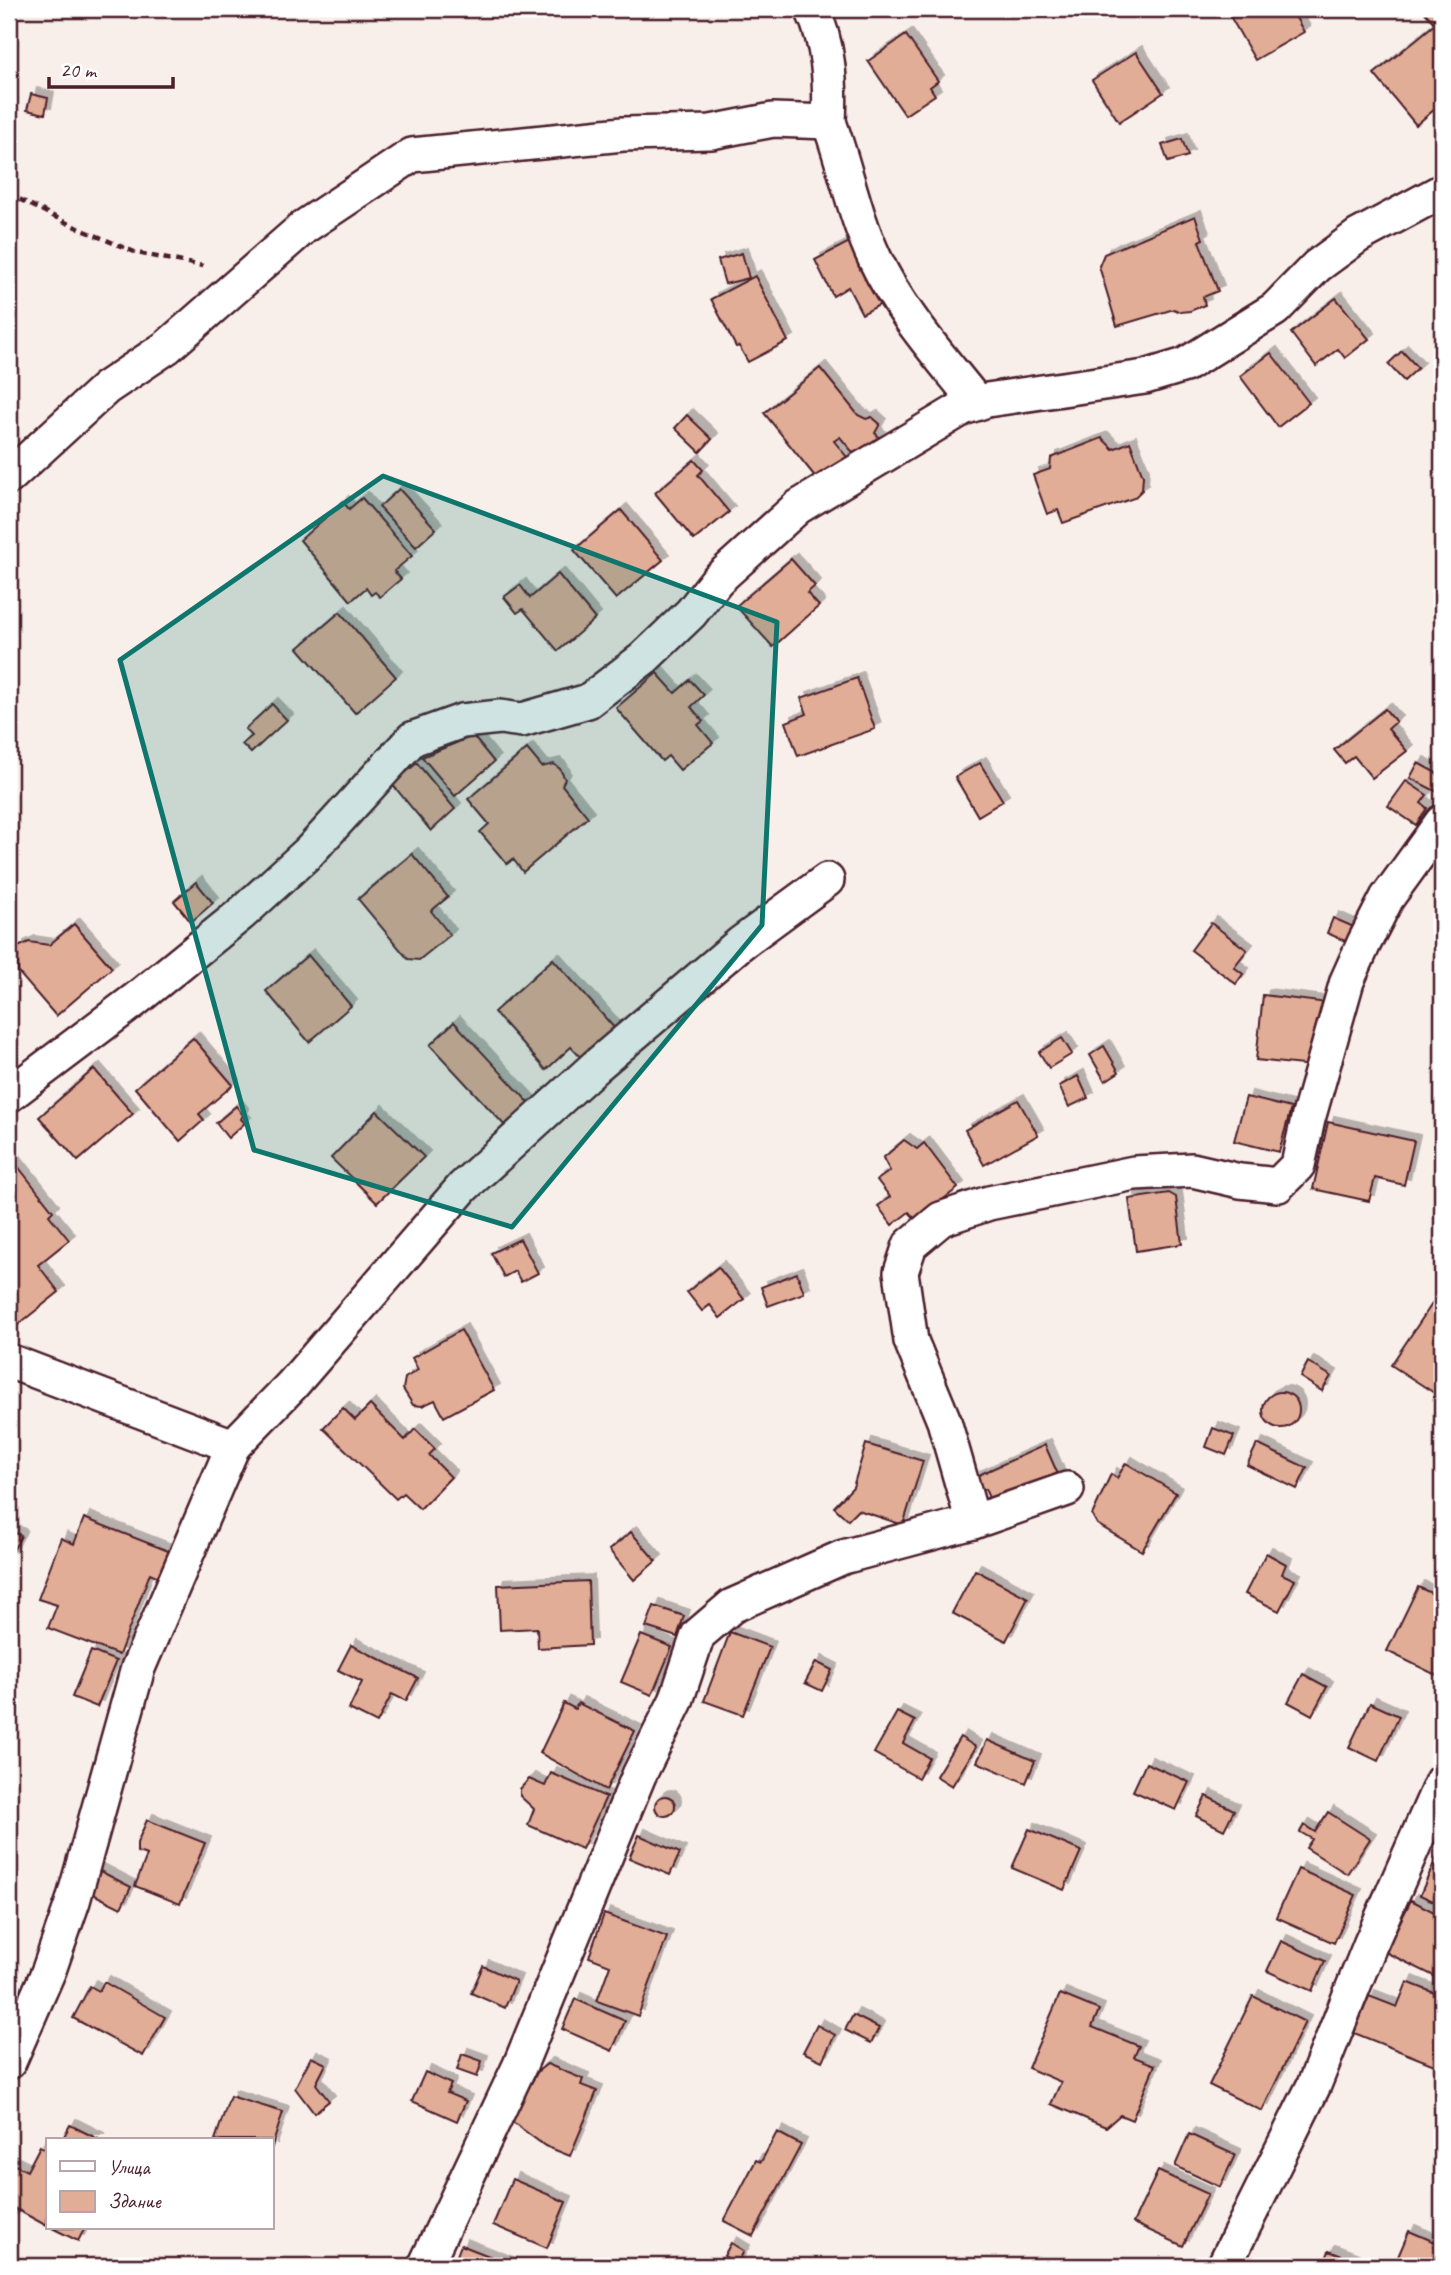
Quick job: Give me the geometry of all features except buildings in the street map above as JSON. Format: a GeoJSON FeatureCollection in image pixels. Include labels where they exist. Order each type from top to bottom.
{"type":"FeatureCollection","features":[{"type":"Feature","properties":{"kind":"street"},"geometry":{"type":"LineString","coordinates":[[812,9],[822,31],[831,89],[829,122],[840,152],[851,201],[876,260],[916,330],[977,404]]}},
{"type":"Feature","properties":{"kind":"street"},"geometry":{"type":"LineString","coordinates":[[9,477],[106,388],[167,346],[304,227],[412,155],[623,134],[710,132],[773,120],[829,122]]}},
{"type":"Feature","properties":{"kind":"street"},"geometry":{"type":"LineString","coordinates":[[9,1095],[135,1000],[240,914],[309,852],[412,740],[462,721],[500,717],[522,720],[588,701],[644,658],[691,613],[717,580],[797,507],[963,408],[1144,377],[1185,365],[1275,309],[1317,266],[1358,236],[1442,191]]}},
{"type":"Feature","properties":{"kind":"street"},"geometry":{"type":"LineString","coordinates":[[973,1522],[944,1421],[911,1341],[901,1272],[910,1245],[940,1219],[989,1203],[1134,1173],[1192,1170],[1278,1185],[1298,1165],[1347,981],[1364,943],[1387,898],[1442,822]]}},
{"type":"Feature","properties":{"kind":"street"},"geometry":{"type":"LineString","coordinates":[[9,2062],[49,1970],[73,1901],[138,1668],[233,1446],[301,1375],[463,1187],[596,1066],[720,960],[827,880]]}},
{"type":"Feature","properties":{"kind":"street"},"geometry":{"type":"LineString","coordinates":[[9,1361],[233,1446]]}},
{"type":"Feature","properties":{"kind":"street"},"geometry":{"type":"LineString","coordinates":[[425,2266],[520,2065],[639,1775],[676,1701],[698,1635],[733,1606],[843,1557],[973,1522],[1067,1489]]}},
{"type":"Feature","properties":{"kind":"street"},"geometry":{"type":"LineString","coordinates":[[1224,2266],[1314,2085],[1370,1945],[1442,1781]]}},
{"type":"Feature","properties":{"kind":"path"},"geometry":{"type":"LineString","coordinates":[[9,194],[71,225],[138,253],[248,276]]}},
{"type":"Feature","properties":{"kind":"highlighted area"},"geometry":{"type":"Polygon","coordinates":[[[383,476],[777,622],[762,925],[512,1227],[254,1150],[120,660],[383,476]]]}}]}
